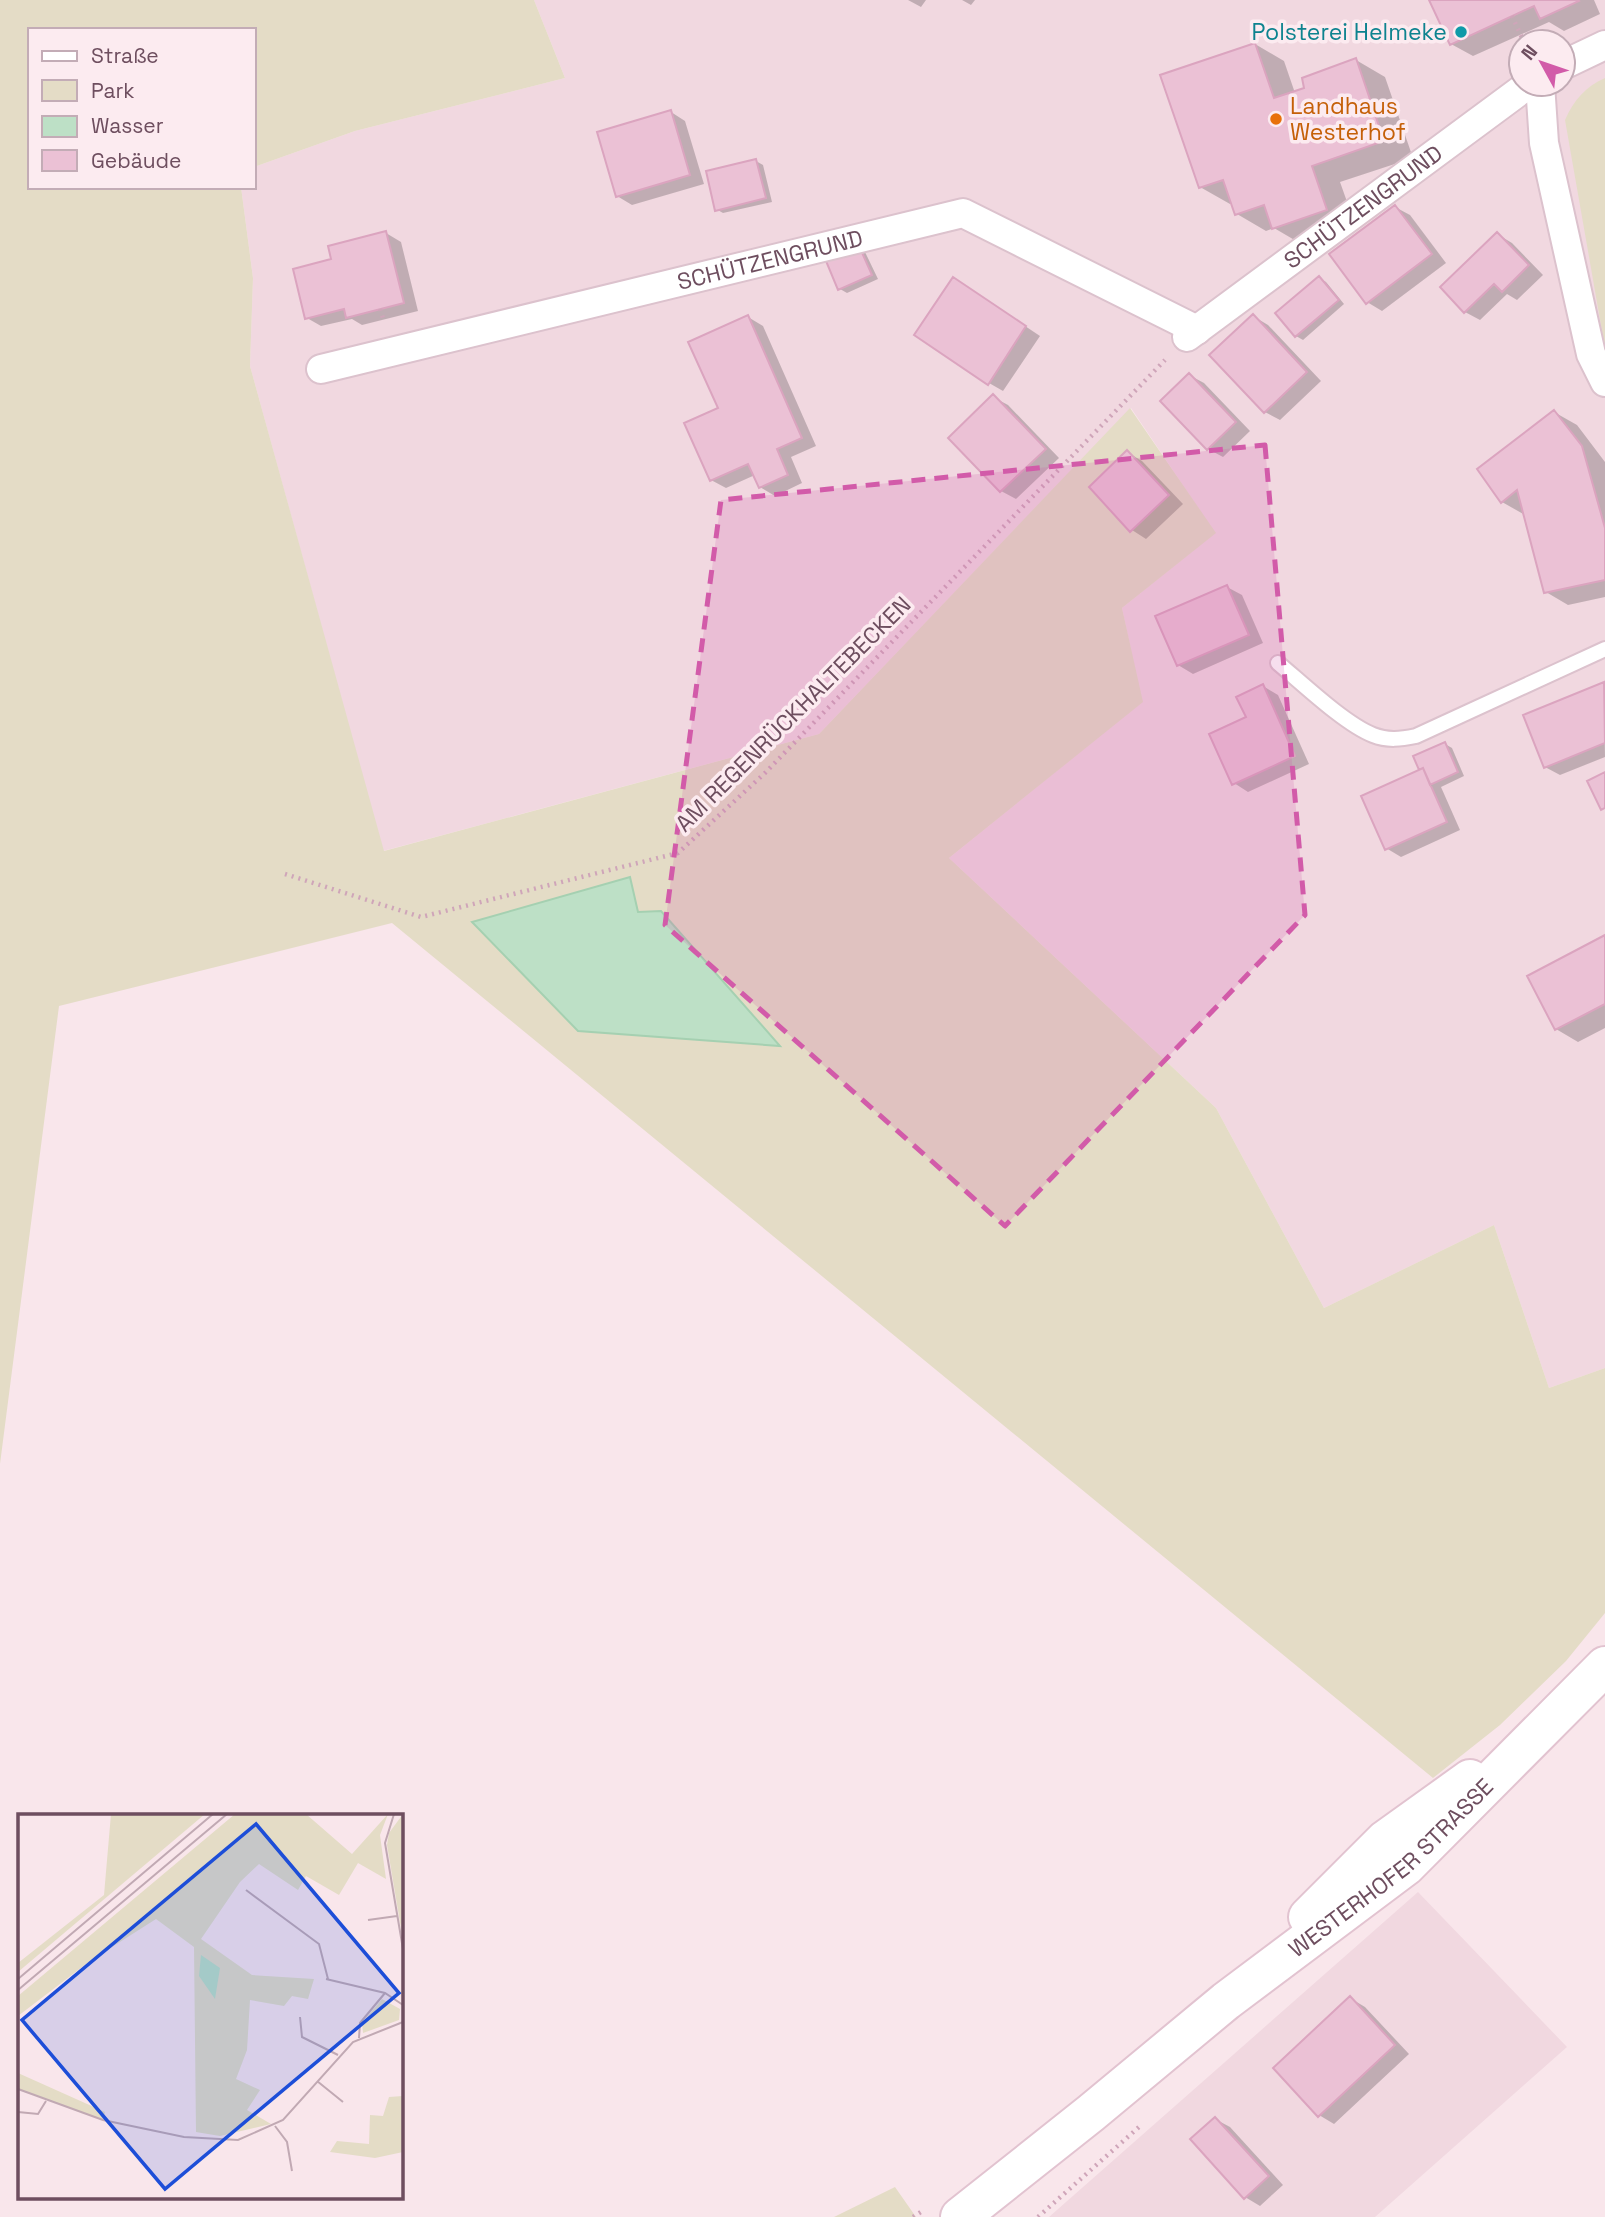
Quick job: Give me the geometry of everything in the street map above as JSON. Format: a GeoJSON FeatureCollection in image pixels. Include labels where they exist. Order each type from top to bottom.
{"type":"FeatureCollection","features":[{"type":"Feature","properties":{"kind":"main road","name":"WESTERHOFER STRASSE"},"geometry":{"type":"LineString","coordinates":[[960,2217],[1226,2001],[1406,1866],[1605,1666]]}},
{"type":"Feature","properties":{"kind":"street"},"geometry":{"type":"LineString","coordinates":[[1577,58],[1605,45]]}},
{"type":"Feature","properties":{"kind":"street","name":"SCHÜTZENGRUND"},"geometry":{"type":"LineString","coordinates":[[321,369],[963,213],[1192,334],[1510,98]]}},
{"type":"Feature","properties":{"kind":"street"},"geometry":{"type":"LineString","coordinates":[[1541,98],[1544,143],[1591,354],[1605,382]]}},
{"type":"Feature","properties":{"kind":"lane"},"geometry":{"type":"LineString","coordinates":[[1278,663],[1352,724],[1374,736],[1397,740],[1416,736],[1605,649]]}},
{"type":"Feature","properties":{"kind":"path"},"geometry":{"type":"LineString","coordinates":[[1512,16],[1518,28]]}},
{"type":"Feature","properties":{"kind":"path","name":"AM REGENRÜCKHALTEBECKEN"},"geometry":{"type":"LineString","coordinates":[[285,874],[421,917],[678,853],[765,773],[1192,334]]}},
{"type":"Feature","properties":{"kind":"highlighted area"},"geometry":{"type":"Polygon","coordinates":[[[1265,445],[1305,915],[1005,1226],[665,925],[721,500],[1265,445]]]}},
{"type":"Feature","properties":{"kind":"shaded area"},"geometry":{"type":"Polygon","coordinates":[[[534,0],[1605,0],[1605,1368],[1549,1388],[1494,1225],[1324,1308],[1216,1108],[949,858],[1142,702],[1122,608],[1215,533],[1131,408],[819,734],[383,851],[250,366],[253,278],[241,189],[256,189],[256,166],[355,131],[565,78],[534,0]]]}},
{"type":"Feature","properties":{"kind":"shaded area"},"geometry":{"type":"Polygon","coordinates":[[[1418,1892],[1567,2047],[1375,2217],[1049,2217],[1418,1892]]]}},
{"type":"Feature","properties":{"kind":"green space"},"geometry":{"type":"Polygon","coordinates":[[[0,0],[534,0],[565,78],[355,131],[256,166],[256,28],[28,28],[28,189],[241,189],[253,278],[250,366],[384,851],[819,734],[1130,408],[1216,533],[1122,608],[1143,702],[949,858],[1216,1108],[1324,1308],[1494,1225],[1549,1388],[1605,1368],[1605,1613],[1566,1661],[1500,1725],[1433,1778],[392,923],[59,1006],[0,1464],[0,0]]]}},
{"type":"Feature","properties":{"kind":"green space"},"geometry":{"type":"Polygon","coordinates":[[[1605,78],[1605,348],[1565,120],[1581,95],[1605,78]]]}},
{"type":"Feature","properties":{"kind":"green space"},"geometry":{"type":"Polygon","coordinates":[[[895,2187],[916,2217],[834,2217],[895,2187]]]}},
{"type":"Feature","properties":{"kind":"water"},"geometry":{"type":"Polygon","coordinates":[[[630,877],[638,912],[661,911],[780,1046],[578,1031],[472,922],[630,877]]]}},
{"type":"Feature","properties":{"kind":"building","name":"Polsterei Helmeke"},"geometry":{"type":"Polygon","coordinates":[[[1429,0],[1579,1],[1540,19],[1534,6],[1450,45],[1429,0]]]}},
{"type":"Feature","properties":{"kind":"building","name":"Landhaus Westerhof"},"geometry":{"type":"Polygon","coordinates":[[[1255,43],[1274,98],[1304,88],[1302,78],[1356,58],[1384,141],[1312,166],[1327,210],[1272,229],[1264,205],[1235,215],[1223,180],[1199,188],[1160,75],[1255,43]]]}},
{"type":"Feature","properties":{"kind":"building"},"geometry":{"type":"Polygon","coordinates":[[[671,110],[690,175],[616,197],[597,132],[671,110]]]}},
{"type":"Feature","properties":{"kind":"building"},"geometry":{"type":"Polygon","coordinates":[[[756,159],[766,198],[715,211],[706,171],[756,159]]]}},
{"type":"Feature","properties":{"kind":"building"},"geometry":{"type":"Polygon","coordinates":[[[1395,205],[1432,254],[1366,304],[1329,254],[1395,205]]]}},
{"type":"Feature","properties":{"kind":"building"},"geometry":{"type":"Polygon","coordinates":[[[386,231],[404,303],[346,318],[344,309],[305,319],[293,269],[331,259],[328,246],[386,231]]]}},
{"type":"Feature","properties":{"kind":"building"},"geometry":{"type":"Polygon","coordinates":[[[1497,232],[1529,265],[1502,292],[1494,284],[1464,313],[1440,287],[1497,232]]]}},
{"type":"Feature","properties":{"kind":"building"},"geometry":{"type":"Polygon","coordinates":[[[859,246],[872,275],[838,290],[826,261],[859,246]]]}},
{"type":"Feature","properties":{"kind":"building"},"geometry":{"type":"Polygon","coordinates":[[[1319,276],[1339,300],[1295,337],[1275,313],[1319,276]]]}},
{"type":"Feature","properties":{"kind":"building"},"geometry":{"type":"Polygon","coordinates":[[[953,277],[1026,326],[988,385],[914,335],[953,277]]]}},
{"type":"Feature","properties":{"kind":"building"},"geometry":{"type":"Polygon","coordinates":[[[1253,314],[1307,372],[1264,413],[1209,355],[1253,314]]]}},
{"type":"Feature","properties":{"kind":"building"},"geometry":{"type":"Polygon","coordinates":[[[748,315],[802,438],[777,449],[788,475],[759,488],[748,464],[710,481],[684,423],[718,408],[688,342],[748,315]]]}},
{"type":"Feature","properties":{"kind":"building"},"geometry":{"type":"Polygon","coordinates":[[[1189,373],[1236,422],[1207,450],[1160,401],[1189,373]]]}},
{"type":"Feature","properties":{"kind":"building"},"geometry":{"type":"Polygon","coordinates":[[[993,394],[1046,449],[1000,492],[948,438],[993,394]]]}},
{"type":"Feature","properties":{"kind":"building"},"geometry":{"type":"Polygon","coordinates":[[[1554,410],[1582,446],[1605,528],[1605,580],[1544,593],[1517,490],[1501,503],[1477,469],[1554,410]]]}},
{"type":"Feature","properties":{"kind":"building"},"geometry":{"type":"Polygon","coordinates":[[[1127,450],[1169,495],[1130,532],[1089,487],[1127,450]]]}},
{"type":"Feature","properties":{"kind":"building"},"geometry":{"type":"Polygon","coordinates":[[[1227,585],[1249,635],[1177,666],[1155,616],[1227,585]]]}},
{"type":"Feature","properties":{"kind":"building"},"geometry":{"type":"Polygon","coordinates":[[[1604,682],[1605,743],[1544,768],[1523,715],[1604,682]]]}},
{"type":"Feature","properties":{"kind":"building"},"geometry":{"type":"Polygon","coordinates":[[[1263,684],[1295,756],[1232,785],[1209,734],[1246,717],[1236,697],[1263,684]]]}},
{"type":"Feature","properties":{"kind":"building"},"geometry":{"type":"Polygon","coordinates":[[[1445,742],[1458,772],[1430,785],[1423,768],[1419,770],[1413,756],[1445,742]]]}},
{"type":"Feature","properties":{"kind":"building"},"geometry":{"type":"Polygon","coordinates":[[[1423,768],[1447,822],[1385,850],[1361,796],[1423,768]]]}},
{"type":"Feature","properties":{"kind":"building"},"geometry":{"type":"Polygon","coordinates":[[[1605,772],[1605,808],[1601,810],[1587,781],[1605,772]]]}},
{"type":"Feature","properties":{"kind":"building"},"geometry":{"type":"Polygon","coordinates":[[[1605,935],[1605,1004],[1555,1030],[1527,976],[1605,935]]]}},
{"type":"Feature","properties":{"kind":"building"},"geometry":{"type":"Polygon","coordinates":[[[1350,1996],[1395,2045],[1318,2117],[1273,2068],[1350,1996]]]}},
{"type":"Feature","properties":{"kind":"building"},"geometry":{"type":"Polygon","coordinates":[[[1215,2117],[1269,2176],[1244,2199],[1190,2139],[1215,2117]]]}},
{"type":"Feature","properties":{"kind":"place","name":"Polsterei Helmeke"},"geometry":{"type":"Point","coordinates":[1461,32]}},
{"type":"Feature","properties":{"kind":"place","name":"Landhaus Westerhof"},"geometry":{"type":"Point","coordinates":[1276,119]}}]}
